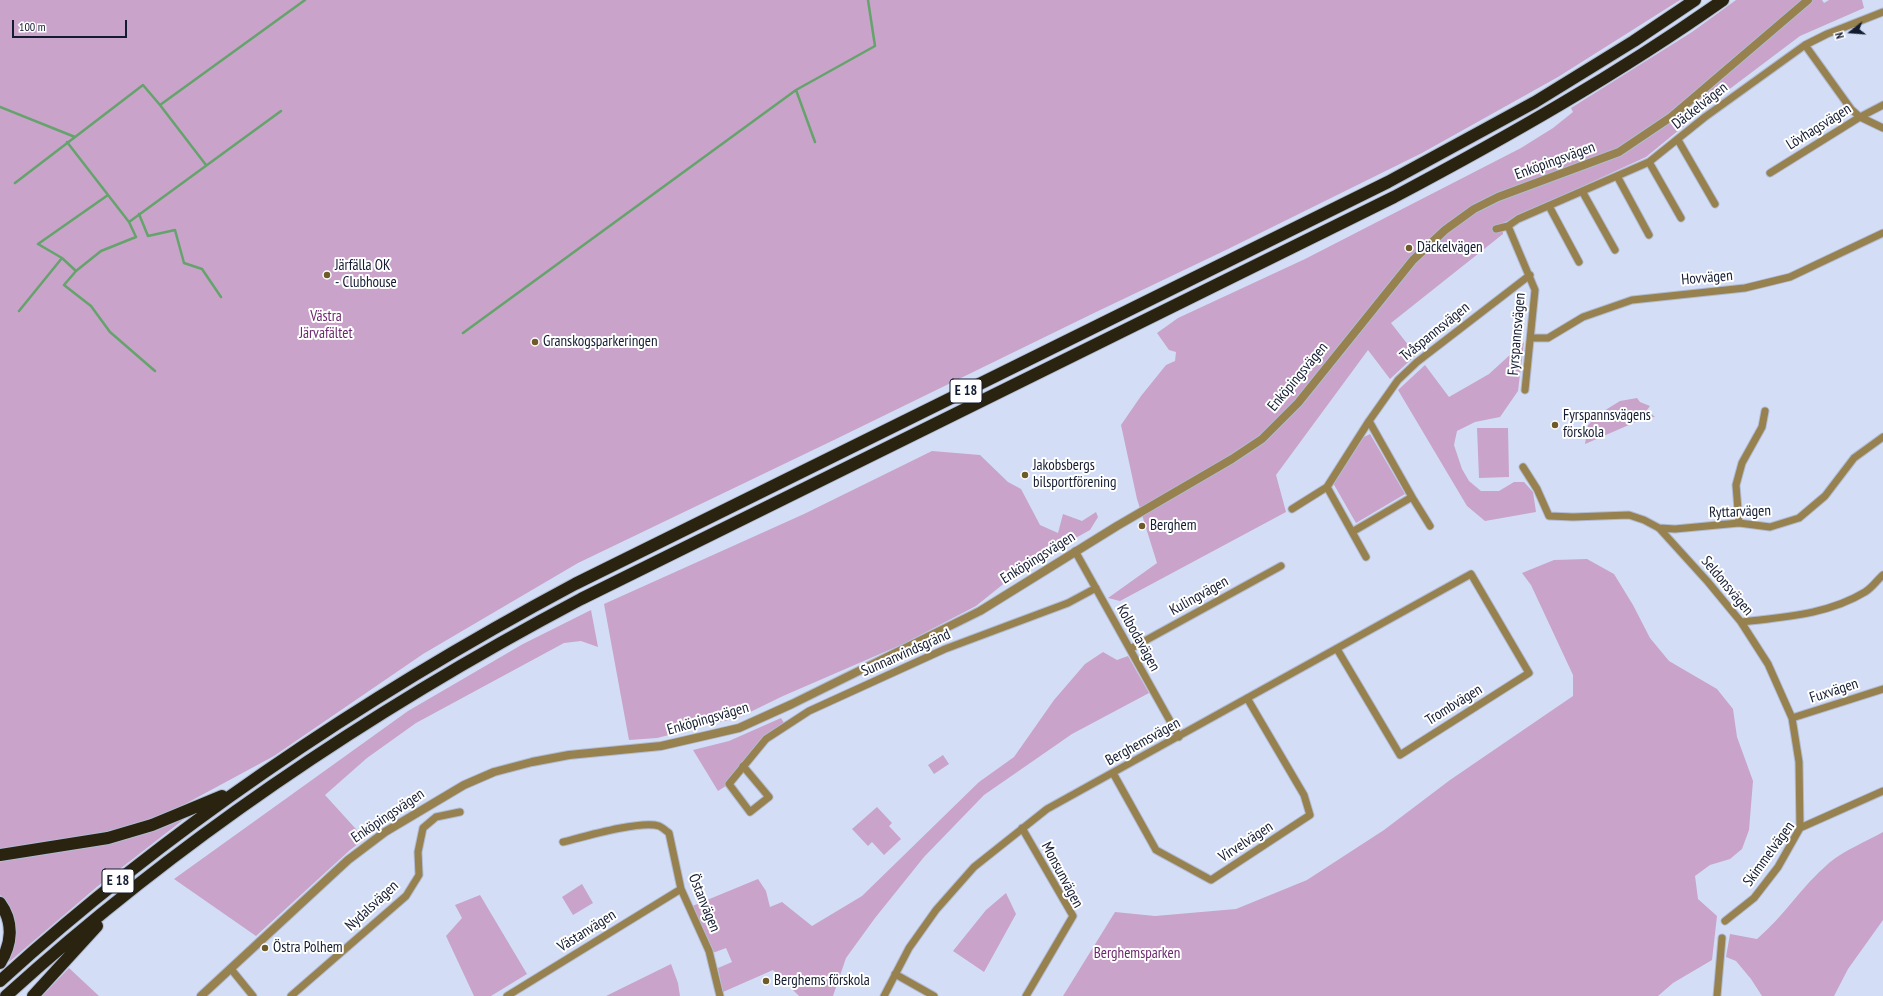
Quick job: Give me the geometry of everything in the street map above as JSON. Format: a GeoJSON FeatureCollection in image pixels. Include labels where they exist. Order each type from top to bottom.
{"type":"FeatureCollection","features":[{"type":"Feature","properties":{"kind":"highway","name":"E 18"},"geometry":{"type":"LineString","coordinates":[[0,981],[116,882],[241,788],[358,710],[466,643],[596,574],[1388,182],[1535,102],[1622,49],[1695,0]]}},
{"type":"Feature","properties":{"kind":"highway","name":"E 18"},"geometry":{"type":"LineString","coordinates":[[6,996],[126,895],[251,800],[420,690],[528,627],[581,599],[1457,164],[1543,116],[1594,85],[1723,0]]}},
{"type":"Feature","properties":{"kind":"highway"},"geometry":{"type":"LineString","coordinates":[[0,856],[108,838],[152,825],[241,788]]}},
{"type":"Feature","properties":{"kind":"highway"},"geometry":{"type":"LineString","coordinates":[[33,996],[126,895]]}},
{"type":"Feature","properties":{"kind":"highway"},"geometry":{"type":"LineString","coordinates":[[0,903],[6,912],[11,928],[9,945],[0,963]]}},
{"type":"Feature","properties":{"kind":"street","name":"Enköpingsvägen"},"geometry":{"type":"LineString","coordinates":[[201,996],[348,860],[385,832],[464,785],[494,772],[532,762],[569,755],[661,746],[739,728],[792,704],[980,611],[1075,551],[1232,459],[1262,439],[1298,403],[1413,260],[1445,230],[1474,209],[1498,197],[1594,163],[1625,148],[1671,117],[1719,78],[1808,0]]}},
{"type":"Feature","properties":{"kind":"street","name":"Däckelvägen"},"geometry":{"type":"LineString","coordinates":[[1508,226],[1518,219],[1649,162],[1712,112],[1806,45],[1827,34],[1883,12]]}},
{"type":"Feature","properties":{"kind":"street"},"geometry":{"type":"LineString","coordinates":[[1806,45],[1851,109],[1860,117],[1883,128]]}},
{"type":"Feature","properties":{"kind":"street","name":"Lövhagsvägen"},"geometry":{"type":"LineString","coordinates":[[1770,173],[1860,117],[1883,105]]}},
{"type":"Feature","properties":{"kind":"street"},"geometry":{"type":"LineString","coordinates":[[1678,140],[1715,204]]}},
{"type":"Feature","properties":{"kind":"street"},"geometry":{"type":"LineString","coordinates":[[1649,162],[1681,218]]}},
{"type":"Feature","properties":{"kind":"street"},"geometry":{"type":"LineString","coordinates":[[1617,176],[1649,235]]}},
{"type":"Feature","properties":{"kind":"street"},"geometry":{"type":"LineString","coordinates":[[1582,191],[1615,250]]}},
{"type":"Feature","properties":{"kind":"street"},"geometry":{"type":"LineString","coordinates":[[1549,206],[1579,262]]}},
{"type":"Feature","properties":{"kind":"street"},"geometry":{"type":"LineString","coordinates":[[1496,229],[1508,226]]}},
{"type":"Feature","properties":{"kind":"street","name":"Fyrspannsvägen"},"geometry":{"type":"LineString","coordinates":[[1508,226],[1530,275],[1535,290],[1525,390]]}},
{"type":"Feature","properties":{"kind":"street","name":"Hovvägen"},"geometry":{"type":"LineString","coordinates":[[1531,338],[1548,338],[1583,317],[1632,300],[1744,288],[1790,277],[1883,233]]}},
{"type":"Feature","properties":{"kind":"street","name":"Tvåspannsvägen"},"geometry":{"type":"LineString","coordinates":[[1292,509],[1327,487],[1398,380],[1417,362],[1530,275]]}},
{"type":"Feature","properties":{"kind":"street"},"geometry":{"type":"LineString","coordinates":[[1739,523],[1736,485],[1742,463],[1762,428],[1765,411]]}},
{"type":"Feature","properties":{"kind":"street"},"geometry":{"type":"LineString","coordinates":[[1369,422],[1430,526]]}},
{"type":"Feature","properties":{"kind":"street","name":"Ryttarvägen"},"geometry":{"type":"LineString","coordinates":[[1659,528],[1675,529],[1739,523],[1770,527],[1799,518],[1824,496],[1854,458],[1883,437]]}},
{"type":"Feature","properties":{"kind":"street","name":"Seldonsvägen"},"geometry":{"type":"LineString","coordinates":[[1523,467],[1537,489],[1549,516],[1573,517],[1629,515],[1659,528],[1708,582],[1741,622],[1768,664],[1792,718],[1799,762],[1800,828]]}},
{"type":"Feature","properties":{"kind":"street"},"geometry":{"type":"LineString","coordinates":[[1327,487],[1366,558]]}},
{"type":"Feature","properties":{"kind":"street"},"geometry":{"type":"LineString","coordinates":[[1352,532],[1412,497]]}},
{"type":"Feature","properties":{"kind":"street","name":"Kolbodavägen"},"geometry":{"type":"LineString","coordinates":[[1075,551],[1179,737]]}},
{"type":"Feature","properties":{"kind":"street","name":"Kulingvägen"},"geometry":{"type":"LineString","coordinates":[[1130,649],[1281,566]]}},
{"type":"Feature","properties":{"kind":"street","name":"Berghemsvägen"},"geometry":{"type":"LineString","coordinates":[[884,996],[909,948],[936,910],[974,867],[1047,809],[1113,774],[1471,574]]}},
{"type":"Feature","properties":{"kind":"street","name":"Trombvägen"},"geometry":{"type":"LineString","coordinates":[[1338,649],[1400,755],[1529,673],[1471,574]]}},
{"type":"Feature","properties":{"kind":"street"},"geometry":{"type":"LineString","coordinates":[[1741,622],[1807,614],[1842,603],[1866,591],[1883,575]]}},
{"type":"Feature","properties":{"kind":"street","name":"Sunnanvindsgränd"},"geometry":{"type":"LineString","coordinates":[[743,766],[769,797],[750,812],[729,784],[743,766],[766,739],[809,711],[945,649],[1068,603],[1096,588]]}},
{"type":"Feature","properties":{"kind":"street","name":"Fuxvägen"},"geometry":{"type":"LineString","coordinates":[[1792,718],[1883,689]]}},
{"type":"Feature","properties":{"kind":"street","name":"Virvelvägen"},"geometry":{"type":"LineString","coordinates":[[1113,774],[1156,850],[1211,880],[1310,815],[1304,795],[1247,698]]}},
{"type":"Feature","properties":{"kind":"street","name":"Skimmelvägen"},"geometry":{"type":"LineString","coordinates":[[1725,921],[1754,898],[1778,867],[1800,828],[1883,791]]}},
{"type":"Feature","properties":{"kind":"street","name":"Nydalsvägen"},"geometry":{"type":"LineString","coordinates":[[291,996],[406,896],[419,875],[418,852],[423,828],[436,817],[460,812]]}},
{"type":"Feature","properties":{"kind":"street","name":"Östanvägen"},"geometry":{"type":"LineString","coordinates":[[563,842],[616,829],[644,825],[658,826],[669,833],[681,889],[709,951],[720,996]]}},
{"type":"Feature","properties":{"kind":"street","name":"Monsunvägen"},"geometry":{"type":"LineString","coordinates":[[1022,828],[1073,916],[1026,996]]}},
{"type":"Feature","properties":{"kind":"street","name":"Västanvägen"},"geometry":{"type":"LineString","coordinates":[[507,996],[681,889]]}},
{"type":"Feature","properties":{"kind":"street"},"geometry":{"type":"LineString","coordinates":[[1717,996],[1722,938]]}},
{"type":"Feature","properties":{"kind":"street"},"geometry":{"type":"LineString","coordinates":[[231,969],[253,996]]}},
{"type":"Feature","properties":{"kind":"street"},"geometry":{"type":"LineString","coordinates":[[895,974],[934,996]]}},
{"type":"Feature","properties":{"kind":"green space","name":"Västra Järvafältet"},"geometry":{"type":"Polygon","coordinates":[[[0,0],[1680,0],[1558,77],[1422,153],[1226,250],[578,563],[423,654],[274,756],[174,810],[136,825],[93,837],[0,850],[0,0]]]}},
{"type":"Feature","properties":{"kind":"green space"},"geometry":{"type":"Polygon","coordinates":[[[1736,0],[1822,0],[1824,3],[1829,0],[1862,0],[1864,8],[1800,36],[1723,94],[1646,157],[1503,223],[1503,234],[1391,323],[1416,355],[1390,379],[1368,350],[1276,475],[1286,512],[1120,601],[1108,598],[1157,563],[1137,499],[1121,425],[1141,396],[1166,365],[1175,361],[1176,352],[1169,350],[1157,333],[1178,318],[1305,259],[1521,148],[1553,128],[1573,112],[1571,108],[1692,32],[1736,0]]]}},
{"type":"Feature","properties":{"kind":"green space"},"geometry":{"type":"Polygon","coordinates":[[[1524,342],[1518,391],[1500,417],[1475,422],[1457,431],[1454,445],[1462,469],[1469,481],[1481,491],[1499,491],[1514,482],[1524,482],[1533,492],[1536,512],[1485,521],[1467,506],[1398,390],[1425,365],[1449,397],[1489,374],[1524,342]]]}},
{"type":"Feature","properties":{"kind":"green space"},"geometry":{"type":"Polygon","coordinates":[[[1637,398],[1640,402],[1650,406],[1647,410],[1655,417],[1645,418],[1585,444],[1588,425],[1599,414],[1620,401],[1637,398]]]}},
{"type":"Feature","properties":{"kind":"green space"},"geometry":{"type":"Polygon","coordinates":[[[1477,428],[1508,428],[1509,477],[1479,478],[1477,428]]]}},
{"type":"Feature","properties":{"kind":"green space"},"geometry":{"type":"Polygon","coordinates":[[[1370,434],[1405,494],[1356,523],[1333,483],[1362,438],[1370,434]]]}},
{"type":"Feature","properties":{"kind":"green space"},"geometry":{"type":"Polygon","coordinates":[[[932,451],[980,455],[1008,482],[1021,489],[1040,525],[1058,533],[1063,514],[1082,521],[1096,512],[1098,517],[1090,530],[1027,565],[976,606],[903,644],[783,696],[740,717],[657,738],[629,740],[604,604],[804,514],[932,451]]]}},
{"type":"Feature","properties":{"kind":"green space","name":"Berghemsparken"},"geometry":{"type":"Polygon","coordinates":[[[1587,559],[1614,574],[1633,605],[1650,638],[1669,661],[1717,689],[1733,709],[1737,737],[1753,781],[1749,830],[1742,849],[1730,859],[1710,865],[1695,876],[1698,899],[1717,916],[1712,960],[1673,983],[1658,996],[1063,996],[1115,912],[1155,916],[1236,909],[1307,880],[1384,830],[1450,780],[1573,696],[1573,675],[1531,585],[1522,573],[1554,560],[1587,559]]]}},
{"type":"Feature","properties":{"kind":"green space"},"geometry":{"type":"Polygon","coordinates":[[[591,610],[598,647],[581,641],[564,643],[416,723],[367,758],[325,795],[365,839],[350,850],[256,936],[174,879],[408,711],[523,644],[591,610]]]}},
{"type":"Feature","properties":{"kind":"green space"},"geometry":{"type":"Polygon","coordinates":[[[1103,652],[1117,660],[1128,656],[1149,693],[1072,734],[984,795],[924,857],[875,918],[846,958],[833,996],[799,996],[773,970],[723,992],[718,968],[732,962],[726,948],[710,954],[690,907],[758,879],[766,891],[770,907],[782,902],[812,926],[862,896],[979,782],[1014,757],[1054,700],[1085,664],[1103,652]]]}},
{"type":"Feature","properties":{"kind":"green space"},"geometry":{"type":"Polygon","coordinates":[[[781,718],[786,726],[766,739],[729,784],[718,791],[693,750],[729,741],[781,718]]]}},
{"type":"Feature","properties":{"kind":"green space"},"geometry":{"type":"Polygon","coordinates":[[[943,755],[949,764],[934,774],[928,765],[943,755]]]}},
{"type":"Feature","properties":{"kind":"green space"},"geometry":{"type":"Polygon","coordinates":[[[877,807],[892,823],[889,826],[901,839],[884,855],[872,842],[868,846],[852,829],[877,807]]]}},
{"type":"Feature","properties":{"kind":"green space"},"geometry":{"type":"Polygon","coordinates":[[[192,813],[98,886],[9,962],[7,961],[13,943],[15,926],[11,911],[0,895],[0,860],[192,813]]]}},
{"type":"Feature","properties":{"kind":"green space"},"geometry":{"type":"Polygon","coordinates":[[[1883,832],[1883,920],[1848,969],[1834,996],[1762,996],[1751,979],[1736,961],[1726,957],[1730,934],[1757,939],[1776,921],[1810,881],[1829,863],[1848,850],[1883,832]]]}},
{"type":"Feature","properties":{"kind":"green space"},"geometry":{"type":"Polygon","coordinates":[[[582,884],[593,903],[573,915],[562,897],[582,884]]]}},
{"type":"Feature","properties":{"kind":"green space"},"geometry":{"type":"Polygon","coordinates":[[[1006,893],[1016,914],[984,972],[953,951],[986,910],[1006,893]]]}},
{"type":"Feature","properties":{"kind":"green space"},"geometry":{"type":"Polygon","coordinates":[[[480,895],[527,974],[491,996],[474,996],[446,936],[462,918],[455,905],[480,895]]]}},
{"type":"Feature","properties":{"kind":"green space"},"geometry":{"type":"Polygon","coordinates":[[[671,964],[678,983],[680,996],[606,996],[671,964]]]}},
{"type":"Feature","properties":{"kind":"green space"},"geometry":{"type":"Polygon","coordinates":[[[69,968],[99,996],[42,996],[69,968]]]}},
{"type":"Feature","properties":{"kind":"waterway"},"geometry":{"type":"LineString","coordinates":[[15,183],[143,85],[160,105],[305,0]]}},
{"type":"Feature","properties":{"kind":"waterway"},"geometry":{"type":"LineString","coordinates":[[815,142],[796,90],[875,46],[868,0]]}},
{"type":"Feature","properties":{"kind":"waterway"},"geometry":{"type":"LineString","coordinates":[[463,333],[796,90]]}},
{"type":"Feature","properties":{"kind":"waterway"},"geometry":{"type":"LineString","coordinates":[[160,105],[206,165]]}},
{"type":"Feature","properties":{"kind":"waterway"},"geometry":{"type":"LineString","coordinates":[[0,107],[75,137]]}},
{"type":"Feature","properties":{"kind":"waterway"},"geometry":{"type":"LineString","coordinates":[[76,271],[101,251],[136,237],[129,222],[281,111]]}},
{"type":"Feature","properties":{"kind":"waterway"},"geometry":{"type":"LineString","coordinates":[[67,142],[129,222]]}},
{"type":"Feature","properties":{"kind":"waterway"},"geometry":{"type":"LineString","coordinates":[[108,195],[38,244],[62,258],[76,271],[64,285],[91,306],[110,332],[155,371]]}},
{"type":"Feature","properties":{"kind":"waterway"},"geometry":{"type":"LineString","coordinates":[[139,214],[148,236],[175,230],[184,263],[202,269],[221,297]]}},
{"type":"Feature","properties":{"kind":"waterway"},"geometry":{"type":"LineString","coordinates":[[19,311],[62,258]]}},
{"type":"Feature","properties":{"kind":"place","name":"Däckelvägen"},"geometry":{"type":"Point","coordinates":[1409,248]}},
{"type":"Feature","properties":{"kind":"place","name":"Järfälla OK - Clubhouse"},"geometry":{"type":"Point","coordinates":[327,275]}},
{"type":"Feature","properties":{"kind":"place","name":"Granskogsparkeringen"},"geometry":{"type":"Point","coordinates":[535,342]}},
{"type":"Feature","properties":{"kind":"place","name":"Fyrspannsvägens förskola"},"geometry":{"type":"Point","coordinates":[1555,425]}},
{"type":"Feature","properties":{"kind":"place","name":"Jakobsbergs bilsportförening"},"geometry":{"type":"Point","coordinates":[1025,475]}},
{"type":"Feature","properties":{"kind":"place","name":"Berghem"},"geometry":{"type":"Point","coordinates":[1142,526]}},
{"type":"Feature","properties":{"kind":"place","name":"Östra Polhem"},"geometry":{"type":"Point","coordinates":[265,948]}},
{"type":"Feature","properties":{"kind":"place","name":"Berghems förskola"},"geometry":{"type":"Point","coordinates":[766,981]}}]}
